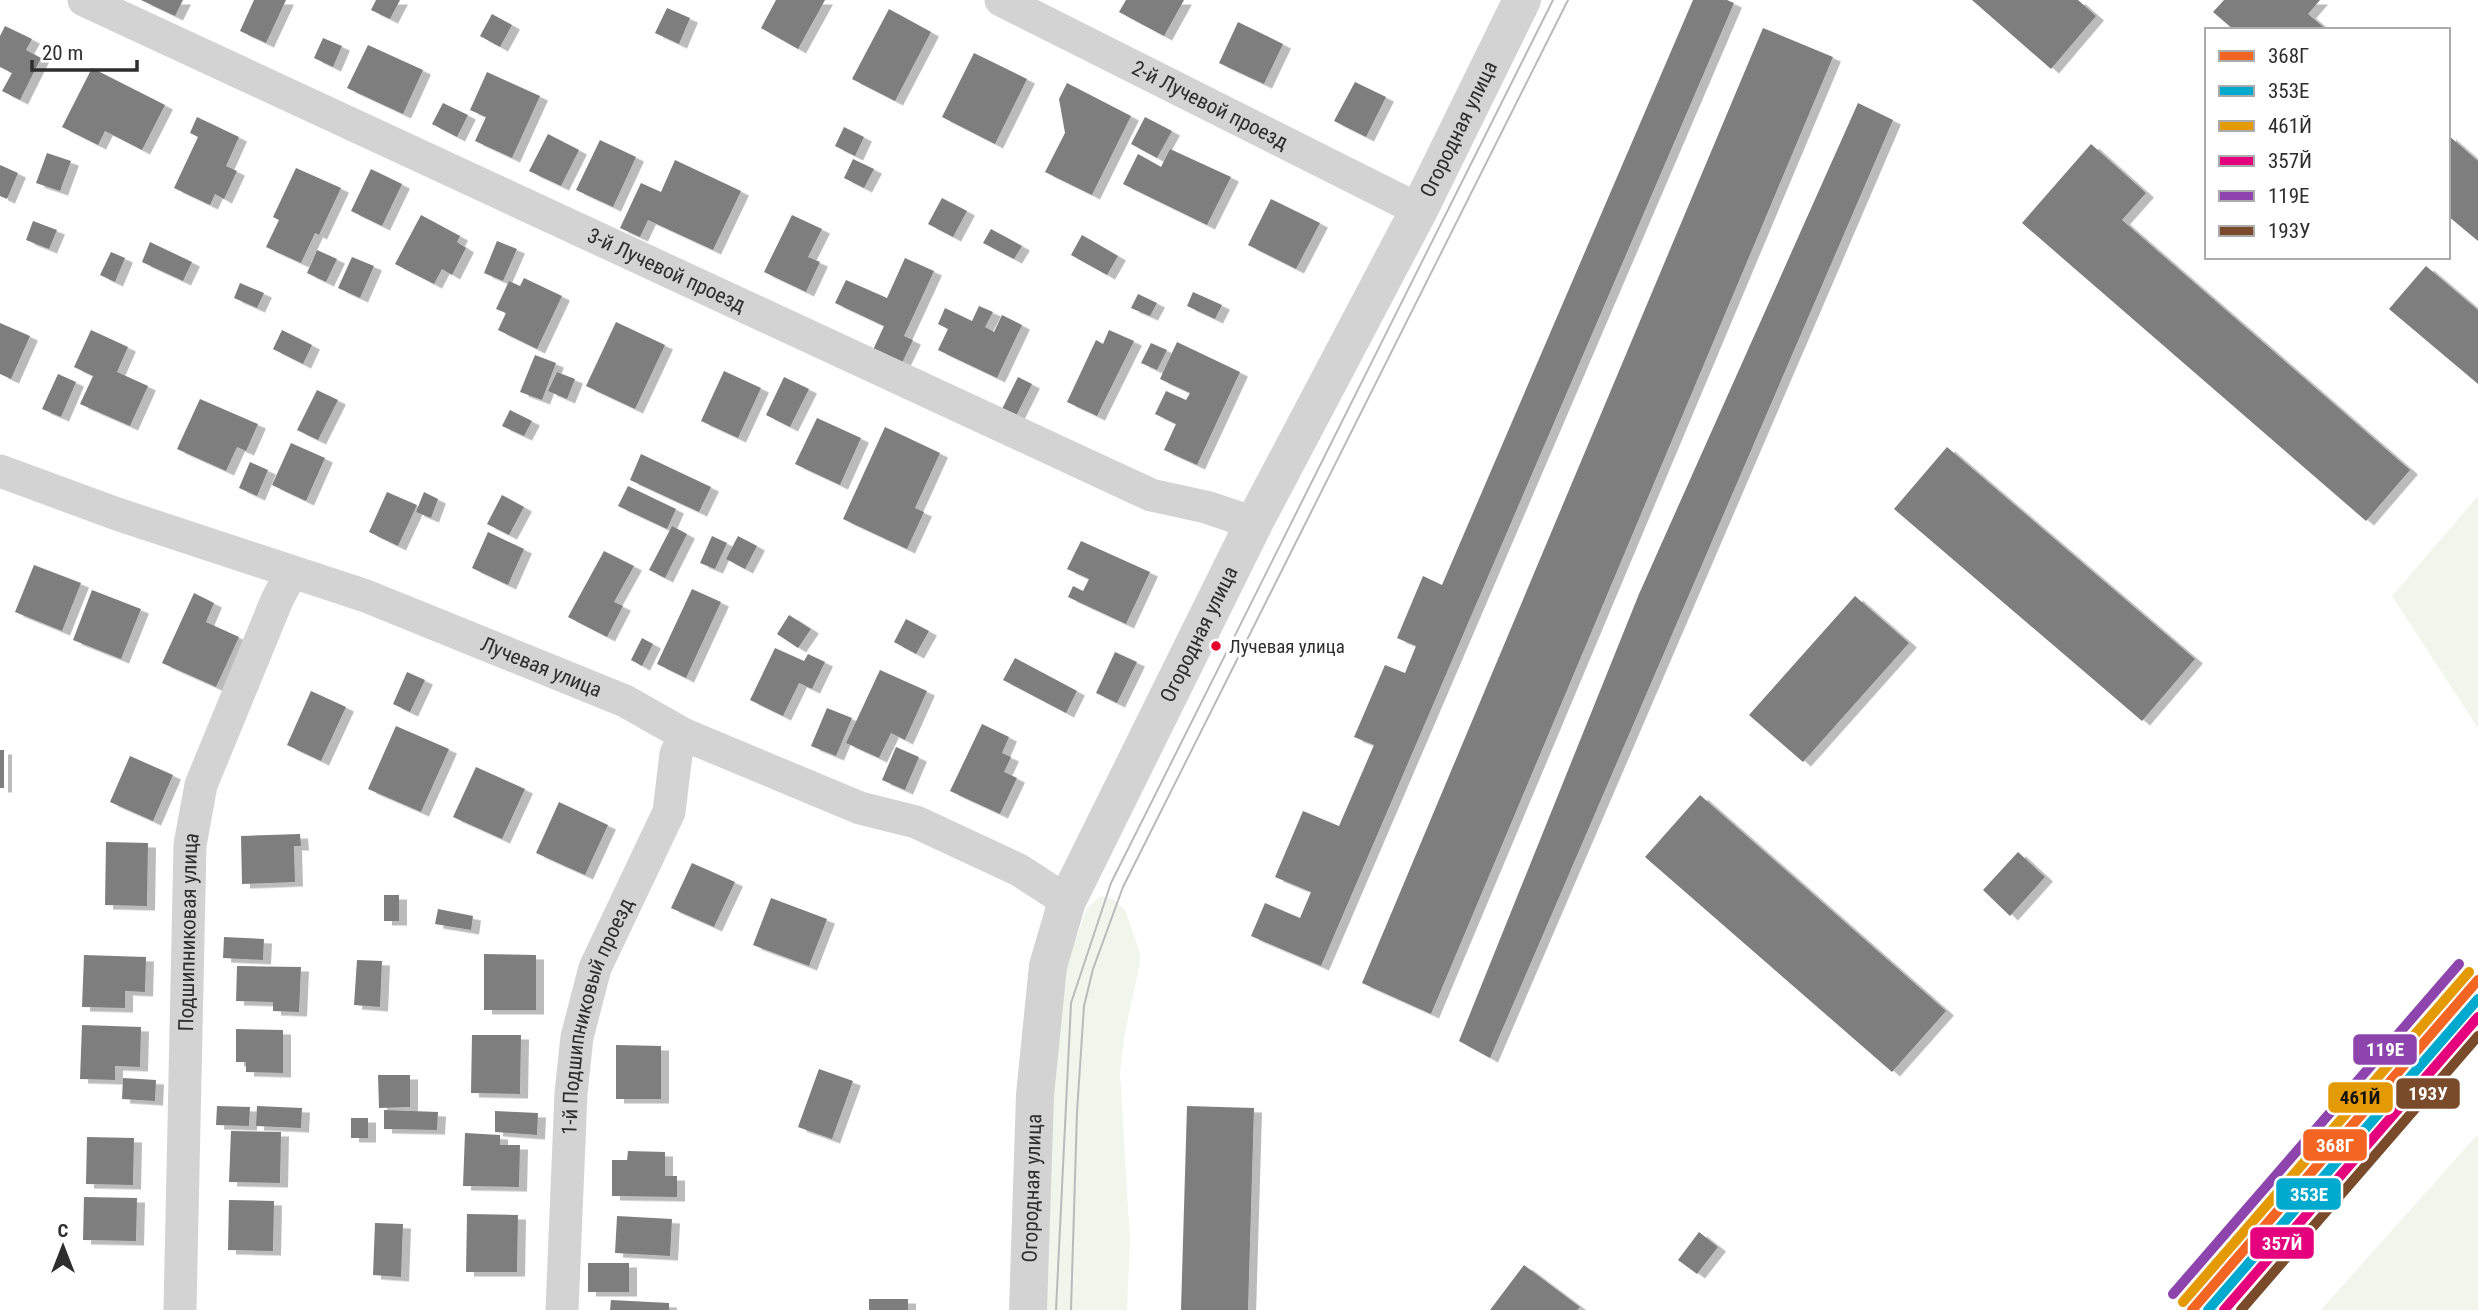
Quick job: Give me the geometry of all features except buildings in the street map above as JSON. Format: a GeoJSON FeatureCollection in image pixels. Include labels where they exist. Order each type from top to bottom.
{"type":"FeatureCollection","features":[{"type":"Feature","properties":{"kind":"street","name":"3-й Лучевой проезд"},"geometry":{"type":"LineString","coordinates":[[84,0],[1151,495],[1206,506],[1254,523]]}},
{"type":"Feature","properties":{"kind":"street","name":"2-й Лучевой проезд"},"geometry":{"type":"LineString","coordinates":[[1001,0],[1419,210]]}},
{"type":"Feature","properties":{"kind":"street","name":"Огородная улица"},"geometry":{"type":"LineString","coordinates":[[1028,1310],[1035,1095],[1048,965],[1067,901],[1254,523],[1419,210],[1522,0]]}},
{"type":"Feature","properties":{"kind":"street","name":"Лучевая улица"},"geometry":{"type":"LineString","coordinates":[[0,471],[105,510],[366,596],[625,701],[685,735],[860,808],[916,822],[1019,870],[1067,901]]}},
{"type":"Feature","properties":{"kind":"street","name":"Подшипниковая улица"},"geometry":{"type":"LineString","coordinates":[[180,1310],[190,845],[201,785],[277,600],[291,573]]}},
{"type":"Feature","properties":{"kind":"street","name":"1-й Подшипниковый проезд"},"geometry":{"type":"LineString","coordinates":[[562,1310],[571,1093],[578,1037],[596,968],[669,812],[676,754],[685,735]]}},
{"type":"Feature","properties":{"kind":"shaded area"},"geometry":{"type":"Polygon","coordinates":[[[2478,496],[2478,728],[2392,596],[2478,496]]]}},
{"type":"Feature","properties":{"kind":"shaded area"},"geometry":{"type":"Polygon","coordinates":[[[1101,896],[1113,899],[1125,910],[1140,953],[1120,1073],[1130,1241],[1127,1310],[1046,1310],[1052,1095],[1065,970],[1087,908],[1101,896]]]}},
{"type":"Feature","properties":{"kind":"shaded area"},"geometry":{"type":"Polygon","coordinates":[[[2478,1134],[2478,1310],[2321,1310],[2478,1134]]]}},
{"type":"Feature","properties":{"kind":"tram line"},"geometry":{"type":"LineString","coordinates":[[1056,1310],[1071,1003],[1111,883],[1553,0]]}},
{"type":"Feature","properties":{"kind":"tram line"},"geometry":{"type":"LineString","coordinates":[[1071,1310],[1077,1112],[1084,1006],[1093,969],[1123,887],[1568,0]]}},
{"type":"Feature","properties":{"kind":"transit line","name":"119Е"},"geometry":{"type":"LineString","coordinates":[[2173,1294],[2459,964]]}},
{"type":"Feature","properties":{"kind":"transit line","name":"461Й"},"geometry":{"type":"LineString","coordinates":[[2183,1302],[2469,972]]}},
{"type":"Feature","properties":{"kind":"transit line","name":"368Г"},"geometry":{"type":"LineString","coordinates":[[2192,1310],[2478,980]]}},
{"type":"Feature","properties":{"kind":"transit line","name":"353Е"},"geometry":{"type":"LineString","coordinates":[[2208,1310],[2478,999]]}},
{"type":"Feature","properties":{"kind":"transit line","name":"357Й"},"geometry":{"type":"LineString","coordinates":[[2224,1310],[2478,1017]]}},
{"type":"Feature","properties":{"kind":"transit line","name":"193У"},"geometry":{"type":"LineString","coordinates":[[2241,1310],[2478,1036]]}},
{"type":"Feature","properties":{"kind":"place","name":"Лучевая улица"},"geometry":{"type":"Point","coordinates":[1216,646]}}]}
